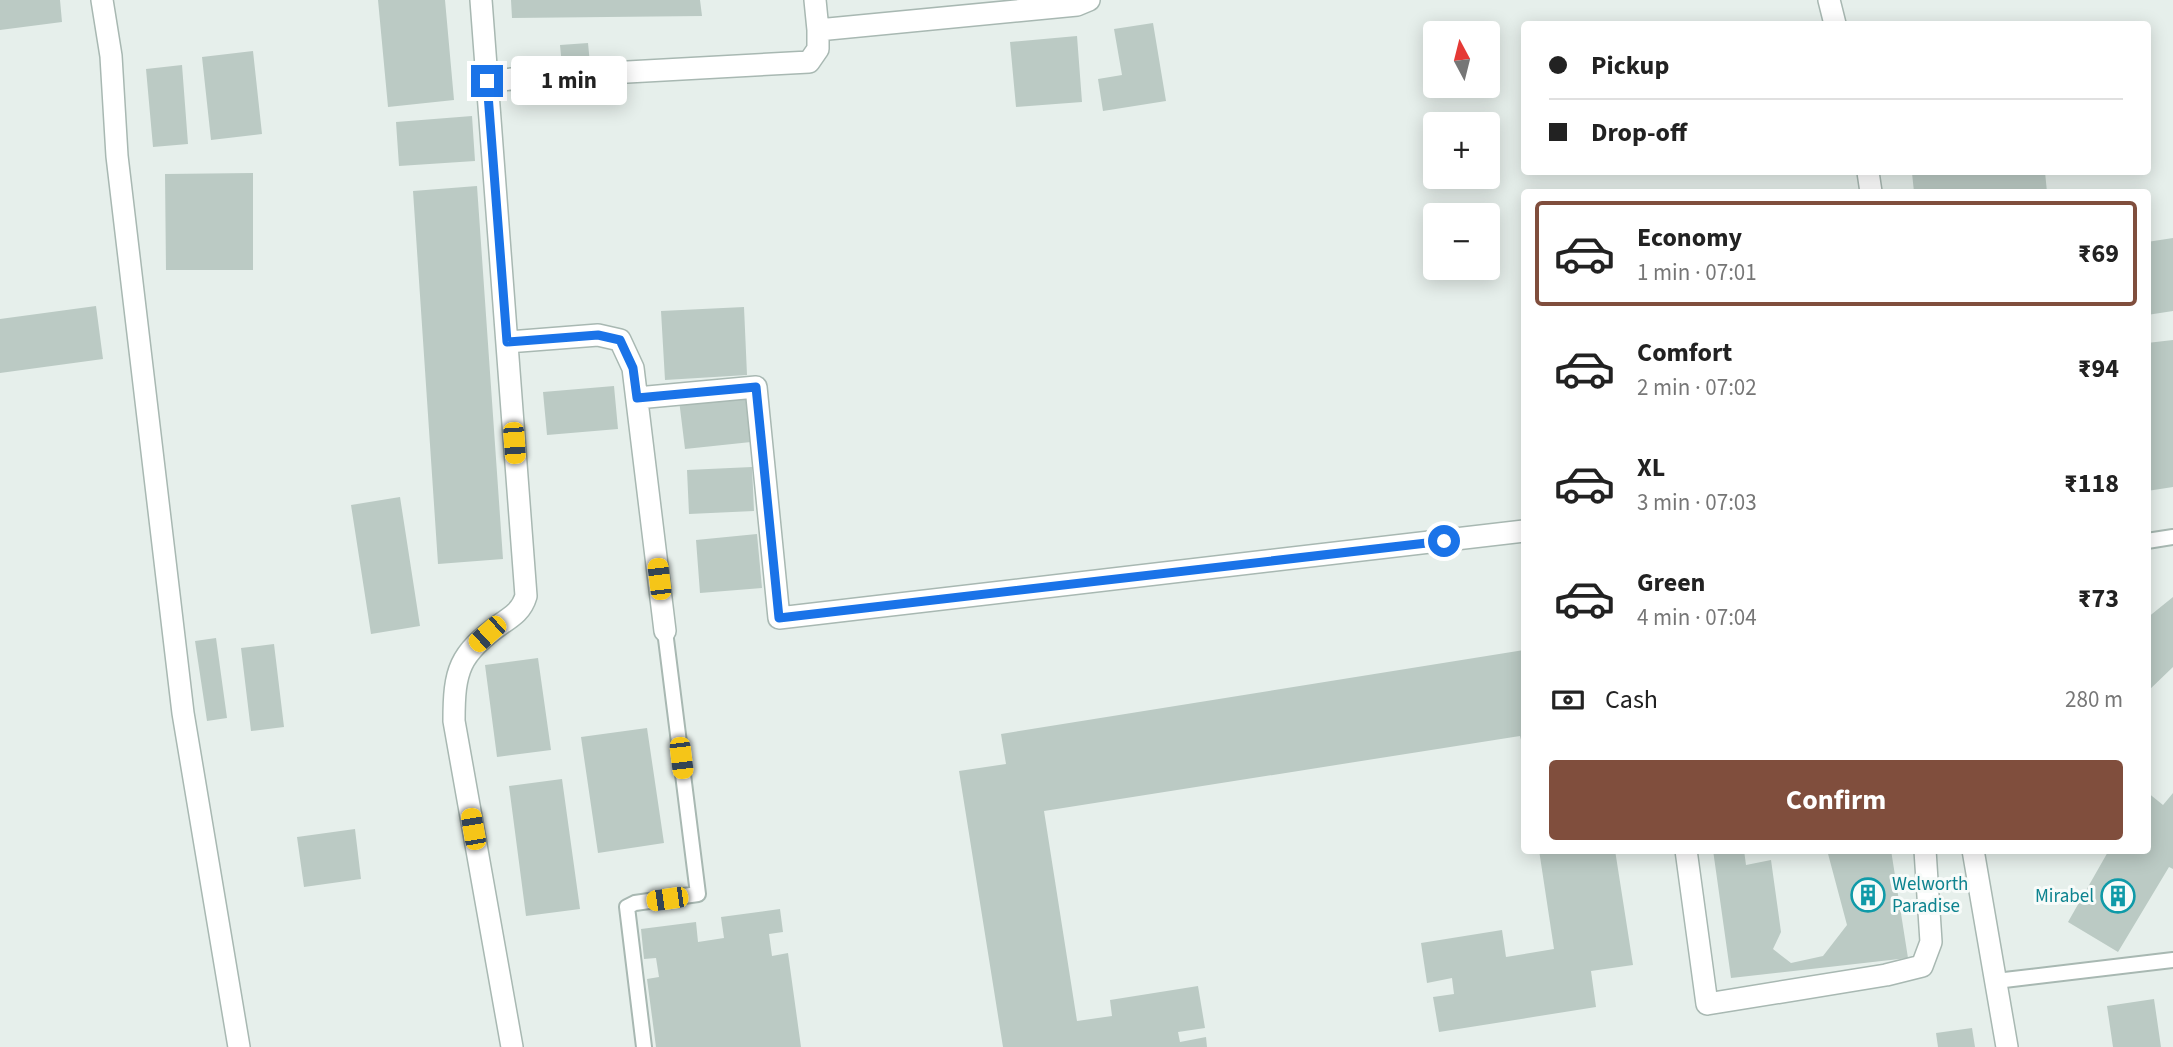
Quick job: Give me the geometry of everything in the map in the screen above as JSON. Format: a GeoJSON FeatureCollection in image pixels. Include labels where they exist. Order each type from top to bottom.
{"type":"FeatureCollection","features":[{"type":"Feature","properties":{"kind":"street"},"geometry":{"type":"LineString","coordinates":[[102,0],[111,56],[117,156],[183,713],[239,1047]]}},
{"type":"Feature","properties":{"kind":"street"},"geometry":{"type":"LineString","coordinates":[[481,0],[526,596],[518,612],[470,649],[459,666],[454,694],[454,721],[512,1047]]}},
{"type":"Feature","properties":{"kind":"street"},"geometry":{"type":"LineString","coordinates":[[591,74],[809,62],[818,49],[816,0]]}},
{"type":"Feature","properties":{"kind":"street"},"geometry":{"type":"LineString","coordinates":[[818,30],[1077,5],[1089,0]]}},
{"type":"Feature","properties":{"kind":"street"},"geometry":{"type":"LineString","coordinates":[[1829,0],[1834,21]]}},
{"type":"Feature","properties":{"kind":"street"},"geometry":{"type":"LineString","coordinates":[[487,81],[563,75]]}},
{"type":"Feature","properties":{"kind":"street"},"geometry":{"type":"LineString","coordinates":[[507,342],[598,335],[620,340],[633,368],[665,631]]}},
{"type":"Feature","properties":{"kind":"street"},"geometry":{"type":"LineString","coordinates":[[637,398],[756,387],[779,618],[1521,531]]}},
{"type":"Feature","properties":{"kind":"street"},"geometry":{"type":"LineString","coordinates":[[1687,854],[1707,1004],[1886,975],[1922,966],[1931,942],[1925,854]]}},
{"type":"Feature","properties":{"kind":"street"},"geometry":{"type":"LineString","coordinates":[[1974,854],[2007,1047]]}},
{"type":"Feature","properties":{"kind":"lane"},"geometry":{"type":"LineString","coordinates":[[2151,540],[2173,537]]}},
{"type":"Feature","properties":{"kind":"lane"},"geometry":{"type":"LineString","coordinates":[[644,1047],[627,907],[698,894],[665,631]]}},
{"type":"Feature","properties":{"kind":"lane"},"geometry":{"type":"LineString","coordinates":[[1996,981],[2173,960]]}},
{"type":"Feature","properties":{"kind":"building"},"geometry":{"type":"Polygon","coordinates":[[[0,0],[60,0],[62,22],[0,30],[0,0]]]}},
{"type":"Feature","properties":{"kind":"building"},"geometry":{"type":"Polygon","coordinates":[[[378,0],[445,0],[454,100],[388,107],[378,0]]]}},
{"type":"Feature","properties":{"kind":"building"},"geometry":{"type":"Polygon","coordinates":[[[511,0],[700,0],[702,16],[512,18],[511,0]]]}},
{"type":"Feature","properties":{"kind":"building"},"geometry":{"type":"Polygon","coordinates":[[[1153,23],[1166,101],[1103,111],[1098,79],[1122,75],[1114,29],[1153,23]]]}},
{"type":"Feature","properties":{"kind":"building"},"geometry":{"type":"Polygon","coordinates":[[[1077,36],[1082,102],[1016,107],[1010,42],[1077,36]]]}},
{"type":"Feature","properties":{"kind":"building"},"geometry":{"type":"Polygon","coordinates":[[[588,43],[593,95],[565,97],[560,45],[588,43]]]}},
{"type":"Feature","properties":{"kind":"building"},"geometry":{"type":"Polygon","coordinates":[[[253,51],[262,134],[211,140],[202,57],[253,51]]]}},
{"type":"Feature","properties":{"kind":"building"},"geometry":{"type":"Polygon","coordinates":[[[182,65],[188,144],[153,147],[146,69],[182,65]]]}},
{"type":"Feature","properties":{"kind":"building"},"geometry":{"type":"Polygon","coordinates":[[[472,116],[475,161],[399,166],[396,122],[472,116]]]}},
{"type":"Feature","properties":{"kind":"building"},"geometry":{"type":"Polygon","coordinates":[[[253,173],[253,270],[166,270],[165,174],[253,173]]]}},
{"type":"Feature","properties":{"kind":"building"},"geometry":{"type":"Polygon","coordinates":[[[1912,175],[2045,175],[2047,189],[1914,189],[1912,175]]]}},
{"type":"Feature","properties":{"kind":"building"},"geometry":{"type":"Polygon","coordinates":[[[477,186],[503,559],[438,564],[413,191],[477,186]]]}},
{"type":"Feature","properties":{"kind":"building"},"geometry":{"type":"Polygon","coordinates":[[[2173,238],[2173,311],[2151,314],[2151,241],[2173,238]]]}},
{"type":"Feature","properties":{"kind":"building"},"geometry":{"type":"Polygon","coordinates":[[[96,306],[103,359],[0,373],[0,319],[96,306]]]}},
{"type":"Feature","properties":{"kind":"building"},"geometry":{"type":"Polygon","coordinates":[[[744,307],[747,375],[665,380],[661,311],[744,307]]]}},
{"type":"Feature","properties":{"kind":"building"},"geometry":{"type":"Polygon","coordinates":[[[2173,340],[2173,487],[2151,490],[2151,343],[2173,340]]]}},
{"type":"Feature","properties":{"kind":"building"},"geometry":{"type":"Polygon","coordinates":[[[614,386],[618,429],[547,435],[543,392],[614,386]]]}},
{"type":"Feature","properties":{"kind":"building"},"geometry":{"type":"Polygon","coordinates":[[[745,392],[751,442],[685,449],[679,400],[745,392]]]}},
{"type":"Feature","properties":{"kind":"building"},"geometry":{"type":"Polygon","coordinates":[[[752,467],[754,511],[689,514],[687,470],[752,467]]]}},
{"type":"Feature","properties":{"kind":"building"},"geometry":{"type":"Polygon","coordinates":[[[400,497],[420,626],[371,634],[351,505],[400,497]]]}},
{"type":"Feature","properties":{"kind":"building"},"geometry":{"type":"Polygon","coordinates":[[[757,534],[762,588],[700,593],[696,540],[757,534]]]}},
{"type":"Feature","properties":{"kind":"building"},"geometry":{"type":"Polygon","coordinates":[[[2173,597],[2173,667],[2151,688],[2151,615],[2173,597]]]}},
{"type":"Feature","properties":{"kind":"building"},"geometry":{"type":"Polygon","coordinates":[[[216,638],[227,718],[207,721],[195,641],[216,638]]]}},
{"type":"Feature","properties":{"kind":"building"},"geometry":{"type":"Polygon","coordinates":[[[274,644],[284,727],[251,731],[241,648],[274,644]]]}},
{"type":"Feature","properties":{"kind":"building"},"geometry":{"type":"Polygon","coordinates":[[[1521,650],[1521,740],[1520,736],[1044,811],[1077,1021],[1112,1016],[1110,1000],[1198,986],[1205,1028],[1178,1032],[1180,1042],[1206,1037],[1207,1047],[1003,1047],[959,771],[1006,764],[1001,734],[1521,650]]]}},
{"type":"Feature","properties":{"kind":"building"},"geometry":{"type":"Polygon","coordinates":[[[538,658],[551,750],[497,757],[485,665],[538,658]]]}},
{"type":"Feature","properties":{"kind":"building"},"geometry":{"type":"Polygon","coordinates":[[[647,728],[664,843],[598,853],[581,737],[647,728]]]}},
{"type":"Feature","properties":{"kind":"building"},"geometry":{"type":"Polygon","coordinates":[[[562,779],[580,909],[526,916],[509,786],[562,779]]]}},
{"type":"Feature","properties":{"kind":"building","name":"Mirabel"},"geometry":{"type":"Polygon","coordinates":[[[2173,793],[2173,869],[2169,867],[2118,952],[2068,922],[2107,854],[2151,854],[2151,795],[2163,805],[2173,793]]]}},
{"type":"Feature","properties":{"kind":"building"},"geometry":{"type":"Polygon","coordinates":[[[355,829],[361,879],[304,887],[297,837],[355,829]]]}},
{"type":"Feature","properties":{"kind":"building"},"geometry":{"type":"Polygon","coordinates":[[[1540,854],[1616,854],[1633,965],[1591,971],[1596,1007],[1439,1032],[1433,997],[1454,994],[1452,978],[1427,983],[1421,943],[1502,930],[1506,957],[1554,949],[1540,854]]]}},
{"type":"Feature","properties":{"kind":"building","name":"Welworth Paradise"},"geometry":{"type":"Polygon","coordinates":[[[1714,854],[1745,854],[1746,865],[1771,860],[1781,932],[1773,949],[1791,963],[1823,956],[1847,925],[1828,854],[1892,854],[1908,958],[1731,978],[1714,854]]]}},
{"type":"Feature","properties":{"kind":"building"},"geometry":{"type":"Polygon","coordinates":[[[780,909],[783,932],[769,934],[772,956],[788,953],[801,1047],[656,1047],[647,979],[659,977],[656,958],[644,959],[641,929],[696,922],[698,942],[724,938],[721,917],[780,909]]]}},
{"type":"Feature","properties":{"kind":"building"},"geometry":{"type":"Polygon","coordinates":[[[2154,999],[2161,1047],[2113,1047],[2107,1006],[2154,999]]]}},
{"type":"Feature","properties":{"kind":"building"},"geometry":{"type":"Polygon","coordinates":[[[1972,1028],[1975,1047],[1938,1047],[1936,1033],[1972,1028]]]}},
{"type":"Feature","properties":{"kind":"place","name":"Welworth Paradise"},"geometry":{"type":"Point","coordinates":[1868,895]}},
{"type":"Feature","properties":{"kind":"place","name":"Mirabel"},"geometry":{"type":"Point","coordinates":[2118,896]}},
{"type":"Feature","properties":{"kind":"route"},"geometry":{"type":"LineString","coordinates":[[487,81],[507,342],[598,335],[620,340],[633,368],[637,398],[756,387],[779,618],[1444,541]]}}]}
